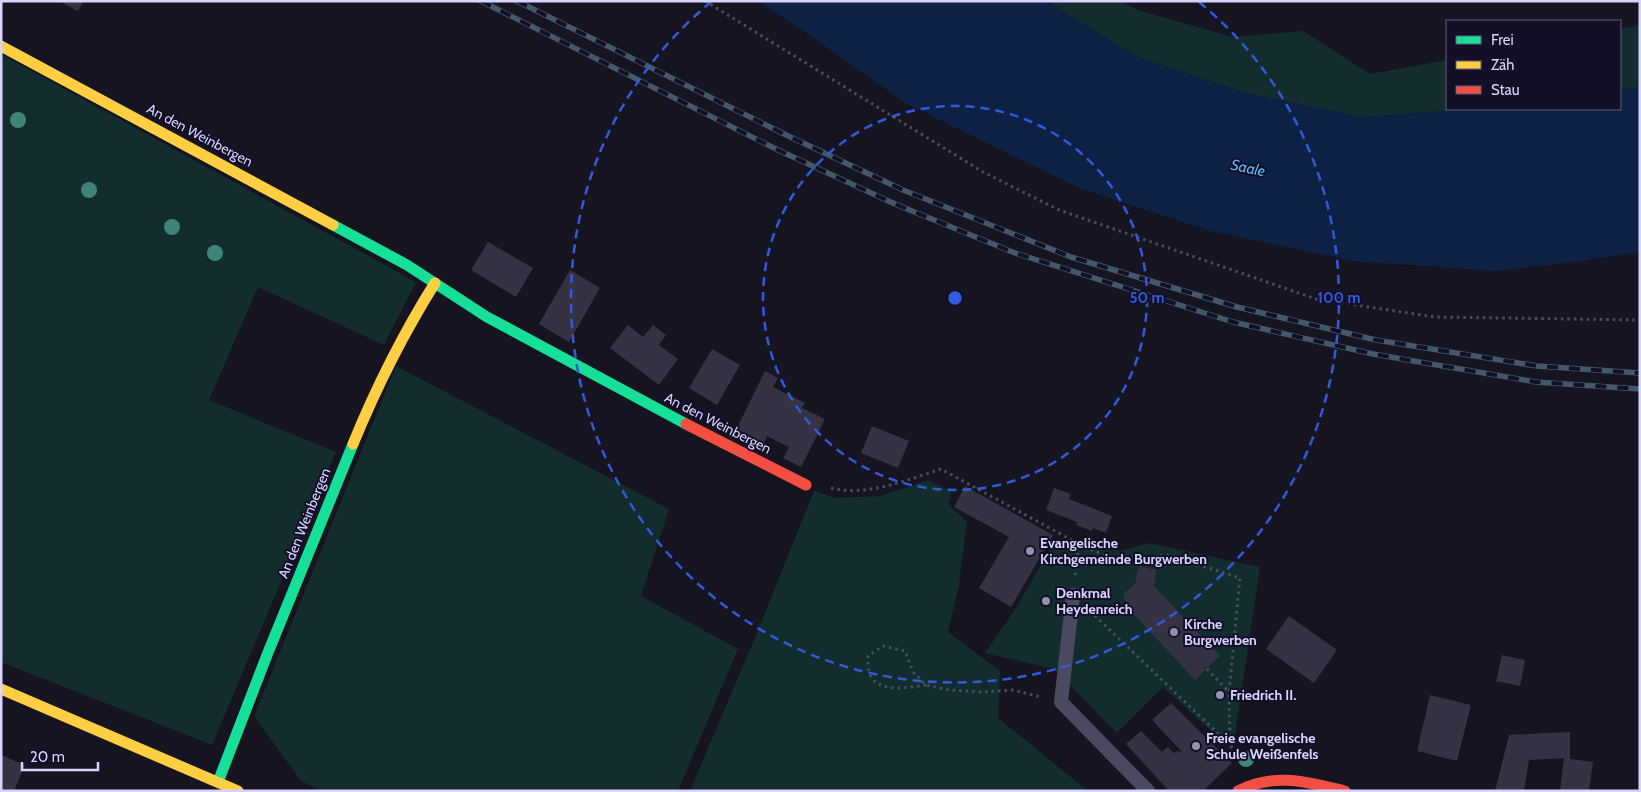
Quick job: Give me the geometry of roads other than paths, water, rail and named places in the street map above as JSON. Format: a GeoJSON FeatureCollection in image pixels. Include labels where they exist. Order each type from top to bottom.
{"type":"FeatureCollection","features":[{"type":"Feature","properties":{"kind":"street","name":"An den Weinbergen"},"geometry":{"type":"LineString","coordinates":[[1,46],[380,250],[434,282],[487,317],[662,412],[806,485]]}},
{"type":"Feature","properties":{"kind":"street","name":"An den Weinbergen"},"geometry":{"type":"LineString","coordinates":[[218,782],[244,711],[370,403],[394,351],[434,282]]}},
{"type":"Feature","properties":{"kind":"street"},"geometry":{"type":"LineString","coordinates":[[1,689],[238,791]]}},
{"type":"Feature","properties":{"kind":"street"},"geometry":{"type":"LineString","coordinates":[[1238,791],[1257,782],[1278,779],[1300,781],[1345,791]]}},
{"type":"Feature","properties":{"kind":"lane"},"geometry":{"type":"LineString","coordinates":[[1073,595],[1062,702],[1148,791]]}},
{"type":"Feature","properties":{"kind":"water","name":"Saale"},"geometry":{"type":"Polygon","coordinates":[[[757,1],[1046,1],[1137,57],[1246,93],[1362,117],[1461,110],[1621,110],[1621,90],[1640,87],[1640,252],[1496,271],[1354,261],[1210,231],[1079,188],[907,104],[802,30],[757,1]]]}},
{"type":"Feature","properties":{"kind":"railway"},"geometry":{"type":"LineString","coordinates":[[481,1],[778,150],[895,204],[1015,253],[1233,322],[1373,354],[1536,382],[1640,389]]}},
{"type":"Feature","properties":{"kind":"railway"},"geometry":{"type":"LineString","coordinates":[[517,1],[784,134],[903,190],[1071,257],[1237,307],[1376,340],[1537,366],[1640,373]]}},
{"type":"Feature","properties":{"kind":"place","name":"Evangelische Kirchgemeinde Burgwerben"},"geometry":{"type":"Point","coordinates":[1030,551]}},
{"type":"Feature","properties":{"kind":"place","name":"Denkmal Heydenreich"},"geometry":{"type":"Point","coordinates":[1046,601]}},
{"type":"Feature","properties":{"kind":"place","name":"Kirche Burgwerben"},"geometry":{"type":"Point","coordinates":[1174,632]}},
{"type":"Feature","properties":{"kind":"place","name":"Friedrich II."},"geometry":{"type":"Point","coordinates":[1220,695]}},
{"type":"Feature","properties":{"kind":"place","name":"Freie evangelische Schule Weißenfels"},"geometry":{"type":"Point","coordinates":[1196,746]}}]}
